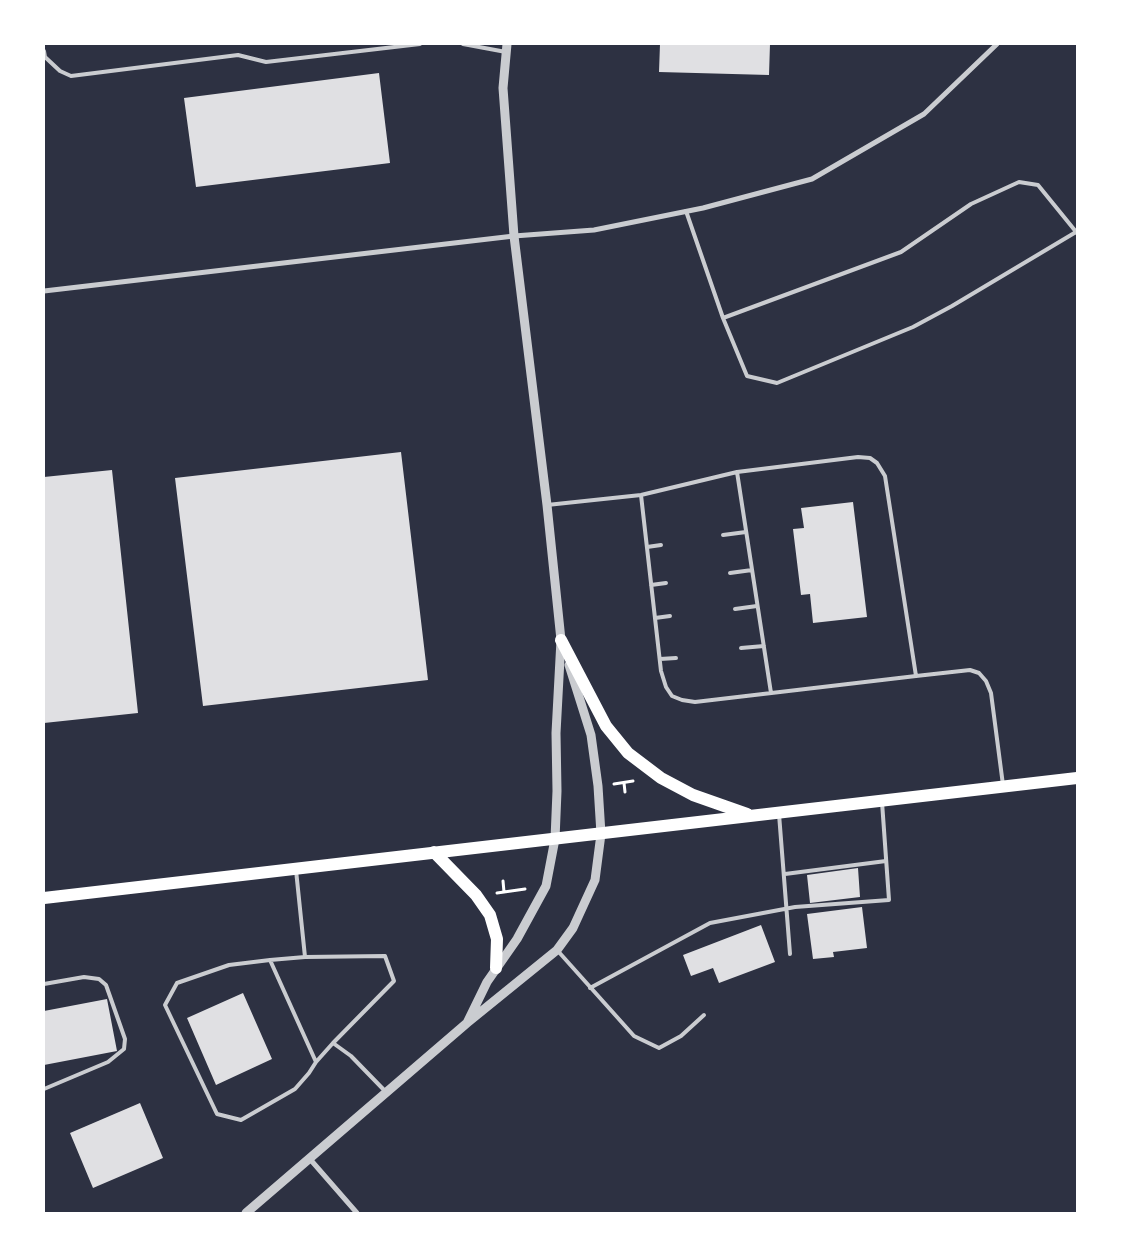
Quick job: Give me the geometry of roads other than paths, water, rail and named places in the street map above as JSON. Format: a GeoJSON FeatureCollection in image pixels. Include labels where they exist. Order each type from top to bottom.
{"type":"FeatureCollection","features":[{"type":"Feature","properties":{"kind":"main road"},"geometry":{"type":"LineString","coordinates":[[561,640],[606,726],[628,753],[661,778],[693,795],[749,815]]}},
{"type":"Feature","properties":{"kind":"main road"},"geometry":{"type":"LineString","coordinates":[[44,898],[1077,778]]}},
{"type":"Feature","properties":{"kind":"main road"},"geometry":{"type":"LineString","coordinates":[[434,852],[476,895],[490,915],[497,939],[496,968]]}},
{"type":"Feature","properties":{"kind":"street"},"geometry":{"type":"LineString","coordinates":[[44,291],[514,236],[594,230],[686,211],[812,179],[924,114],[997,44]]}},
{"type":"Feature","properties":{"kind":"street"},"geometry":{"type":"LineString","coordinates":[[467,1023],[487,982],[517,939],[546,886],[555,839],[557,791],[556,733],[561,640],[547,505],[514,236],[503,88],[507,48]]}},
{"type":"Feature","properties":{"kind":"street"},"geometry":{"type":"LineString","coordinates":[[246,1213],[467,1023],[557,950],[573,928],[595,880],[601,834],[598,786],[591,735],[561,640]]}},
{"type":"Feature","properties":{"kind":"street"},"geometry":{"type":"LineString","coordinates":[[309,1158],[357,1213]]}},
{"type":"Feature","properties":{"kind":"lane"},"geometry":{"type":"LineString","coordinates":[[44,51],[45,57],[60,71],[71,76],[238,55],[266,62],[420,44]]}},
{"type":"Feature","properties":{"kind":"lane"},"geometry":{"type":"LineString","coordinates":[[463,44],[507,48]]}},
{"type":"Feature","properties":{"kind":"lane"},"geometry":{"type":"LineString","coordinates":[[686,211],[723,318],[746,376],[777,383],[913,327],[1077,233],[1038,184],[1019,182],[971,204],[901,252],[723,318]]}},
{"type":"Feature","properties":{"kind":"lane"},"geometry":{"type":"LineString","coordinates":[[547,505],[641,495],[737,472],[858,457],[870,458],[877,463],[885,476],[916,676]]}},
{"type":"Feature","properties":{"kind":"lane"},"geometry":{"type":"LineString","coordinates":[[737,472],[771,693]]}},
{"type":"Feature","properties":{"kind":"lane"},"geometry":{"type":"LineString","coordinates":[[641,495],[660,660],[666,686],[672,696],[695,702],[970,670],[978,673],[986,681],[991,693],[1003,786]]}},
{"type":"Feature","properties":{"kind":"lane"},"geometry":{"type":"LineString","coordinates":[[723,535],[746,532]]}},
{"type":"Feature","properties":{"kind":"lane"},"geometry":{"type":"LineString","coordinates":[[647,547],[661,545]]}},
{"type":"Feature","properties":{"kind":"lane"},"geometry":{"type":"LineString","coordinates":[[730,573],[752,570]]}},
{"type":"Feature","properties":{"kind":"lane"},"geometry":{"type":"LineString","coordinates":[[652,585],[666,583]]}},
{"type":"Feature","properties":{"kind":"lane"},"geometry":{"type":"LineString","coordinates":[[735,609],[758,606]]}},
{"type":"Feature","properties":{"kind":"lane"},"geometry":{"type":"LineString","coordinates":[[655,618],[670,616]]}},
{"type":"Feature","properties":{"kind":"lane"},"geometry":{"type":"LineString","coordinates":[[741,648],[764,646]]}},
{"type":"Feature","properties":{"kind":"lane"},"geometry":{"type":"LineString","coordinates":[[660,660],[676,658]]}},
{"type":"Feature","properties":{"kind":"lane"},"geometry":{"type":"LineString","coordinates":[[590,988],[710,923],[787,909],[889,900],[882,800]]}},
{"type":"Feature","properties":{"kind":"lane"},"geometry":{"type":"LineString","coordinates":[[779,812],[790,954]]}},
{"type":"Feature","properties":{"kind":"lane"},"geometry":{"type":"LineString","coordinates":[[785,874],[886,861]]}},
{"type":"Feature","properties":{"kind":"lane"},"geometry":{"type":"LineString","coordinates":[[296,868],[305,957]]}},
{"type":"Feature","properties":{"kind":"lane"},"geometry":{"type":"LineString","coordinates":[[557,950],[634,1036],[659,1048],[681,1036],[704,1016]]}},
{"type":"Feature","properties":{"kind":"lane"},"geometry":{"type":"LineString","coordinates":[[385,956],[394,981],[333,1043],[295,1089],[241,1120],[217,1114],[165,1005],[177,982],[229,965],[270,960],[305,957],[385,956]]}},
{"type":"Feature","properties":{"kind":"lane"},"geometry":{"type":"LineString","coordinates":[[270,960],[316,1062]]}},
{"type":"Feature","properties":{"kind":"lane"},"geometry":{"type":"LineString","coordinates":[[44,984],[84,977],[98,979],[106,985],[125,1039],[124,1049],[108,1062],[44,1089]]}},
{"type":"Feature","properties":{"kind":"lane"},"geometry":{"type":"LineString","coordinates":[[333,1043],[351,1056],[387,1093]]}}]}
